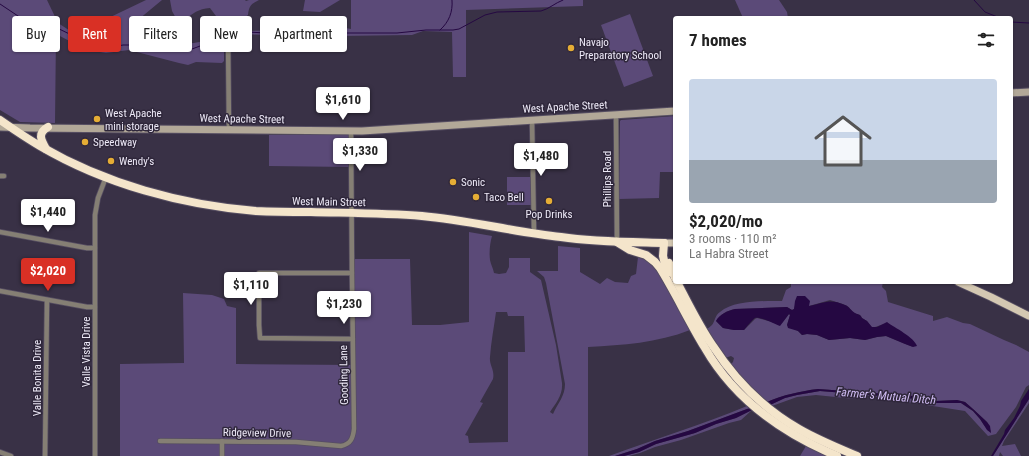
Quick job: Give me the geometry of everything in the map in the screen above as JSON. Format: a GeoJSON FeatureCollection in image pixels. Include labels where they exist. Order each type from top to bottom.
{"type":"FeatureCollection","features":[{"type":"Feature","properties":{"kind":"highway","name":"West Main Street"},"geometry":{"type":"LineString","coordinates":[[0,120],[47,150],[74,164],[106,177],[154,193],[190,202],[239,210],[270,212],[400,214],[582,240],[664,243]]}},
{"type":"Feature","properties":{"kind":"highway"},"geometry":{"type":"LineString","coordinates":[[47,150],[41,137],[42,132],[48,127]]}},
{"type":"Feature","properties":{"kind":"highway"},"geometry":{"type":"LineString","coordinates":[[617,242],[630,250],[646,255],[660,268],[678,291],[705,349],[719,369],[747,400],[760,412],[786,431],[837,456]]}},
{"type":"Feature","properties":{"kind":"highway"},"geometry":{"type":"LineString","coordinates":[[664,243],[673,273]]}},
{"type":"Feature","properties":{"kind":"highway"},"geometry":{"type":"LineString","coordinates":[[664,243],[664,261],[667,274],[673,283]]}},
{"type":"Feature","properties":{"kind":"highway"},"geometry":{"type":"LineString","coordinates":[[673,284],[712,345],[738,380],[772,411],[800,430],[857,456]]}},
{"type":"Feature","properties":{"kind":"highway"},"geometry":{"type":"LineString","coordinates":[[678,284],[678,291]]}},
{"type":"Feature","properties":{"kind":"main road"},"geometry":{"type":"LineString","coordinates":[[1013,93],[1029,92]]}},
{"type":"Feature","properties":{"kind":"main road","name":"West Apache Street"},"geometry":{"type":"LineString","coordinates":[[0,127],[351,131],[673,112]]}},
{"type":"Feature","properties":{"kind":"main road","name":"West Main Street"},"geometry":{"type":"LineString","coordinates":[[664,243],[673,243]]}},
{"type":"Feature","properties":{"kind":"main road"},"geometry":{"type":"LineString","coordinates":[[962,284],[1029,316]]}},
{"type":"Feature","properties":{"kind":"street"},"geometry":{"type":"LineString","coordinates":[[228,52],[229,129]]}},
{"type":"Feature","properties":{"kind":"street","name":"Phillips Road"},"geometry":{"type":"LineString","coordinates":[[616,115],[617,242]]}},
{"type":"Feature","properties":{"kind":"street"},"geometry":{"type":"LineString","coordinates":[[532,120],[534,233]]}},
{"type":"Feature","properties":{"kind":"street","name":"Gooding Lane"},"geometry":{"type":"LineString","coordinates":[[351,131],[354,429],[352,440]]}},
{"type":"Feature","properties":{"kind":"street","name":"Valle Vista Drive"},"geometry":{"type":"LineString","coordinates":[[95,456],[95,215],[96,206],[106,177]]}},
{"type":"Feature","properties":{"kind":"street"},"geometry":{"type":"LineString","coordinates":[[0,232],[87,248],[95,248]]}},
{"type":"Feature","properties":{"kind":"street"},"geometry":{"type":"LineString","coordinates":[[352,274],[259,273],[259,325],[260,338],[353,340]]}},
{"type":"Feature","properties":{"kind":"street"},"geometry":{"type":"LineString","coordinates":[[0,291],[87,307],[95,307]]}},
{"type":"Feature","properties":{"kind":"street","name":"Valle Bonita Drive"},"geometry":{"type":"LineString","coordinates":[[46,456],[47,300]]}},
{"type":"Feature","properties":{"kind":"street","name":"Ridgeview Drive"},"geometry":{"type":"LineString","coordinates":[[160,441],[296,442],[341,446],[346,445],[352,440]]}},
{"type":"Feature","properties":{"kind":"street"},"geometry":{"type":"LineString","coordinates":[[222,441],[222,456]]}},
{"type":"Feature","properties":{"kind":"street"},"geometry":{"type":"LineString","coordinates":[[0,452],[11,456]]}},
{"type":"Feature","properties":{"kind":"shaded area"},"geometry":{"type":"Polygon","coordinates":[[[0,0],[47,0],[55,16],[12,16],[12,52],[56,52],[55,123],[20,122],[0,110],[0,0]]]}},
{"type":"Feature","properties":{"kind":"shaded area"},"geometry":{"type":"Polygon","coordinates":[[[146,0],[162,0],[143,16],[129,16],[129,50],[121,51],[121,16],[113,16],[146,0]]]}},
{"type":"Feature","properties":{"kind":"shaded area"},"geometry":{"type":"Polygon","coordinates":[[[170,0],[259,0],[251,6],[247,16],[216,16],[210,8],[202,9],[190,16],[175,16],[172,11],[170,0]]]}},
{"type":"Feature","properties":{"kind":"shaded area"},"geometry":{"type":"Polygon","coordinates":[[[305,0],[340,0],[320,12],[303,11],[305,0]]]}},
{"type":"Feature","properties":{"kind":"shaded area"},"geometry":{"type":"Polygon","coordinates":[[[351,0],[583,0],[583,6],[466,10],[466,77],[453,77],[452,32],[423,31],[412,35],[347,36],[347,28],[351,29],[351,0]]]}},
{"type":"Feature","properties":{"kind":"shaded area"},"geometry":{"type":"Polygon","coordinates":[[[735,0],[779,0],[787,12],[788,16],[742,16],[735,0]]]}},
{"type":"Feature","properties":{"kind":"shaded area"},"geometry":{"type":"Polygon","coordinates":[[[630,14],[653,76],[624,87],[601,25],[630,14]]]}},
{"type":"Feature","properties":{"kind":"shaded area"},"geometry":{"type":"Polygon","coordinates":[[[60,24],[68,29],[68,40],[60,36],[60,24]]]}},
{"type":"Feature","properties":{"kind":"shaded area"},"geometry":{"type":"Polygon","coordinates":[[[252,31],[260,31],[260,35],[252,35],[252,31]]]}},
{"type":"Feature","properties":{"kind":"shaded area"},"geometry":{"type":"Polygon","coordinates":[[[200,42],[200,52],[224,52],[224,61],[222,63],[196,62],[188,65],[137,52],[192,52],[192,43],[200,42]]]}},
{"type":"Feature","properties":{"kind":"shaded area"},"geometry":{"type":"Polygon","coordinates":[[[673,116],[673,172],[660,172],[659,198],[619,199],[621,120],[673,116]]]}},
{"type":"Feature","properties":{"kind":"shaded area"},"geometry":{"type":"Polygon","coordinates":[[[269,135],[349,135],[350,167],[269,166],[269,135]]]}},
{"type":"Feature","properties":{"kind":"shaded area"},"geometry":{"type":"Polygon","coordinates":[[[507,177],[531,177],[531,205],[507,205],[507,177]]]}},
{"type":"Feature","properties":{"kind":"shaded area"},"geometry":{"type":"Polygon","coordinates":[[[469,232],[492,236],[490,262],[494,273],[506,273],[509,267],[509,258],[530,258],[530,272],[541,280],[556,345],[562,383],[560,395],[550,412],[553,414],[563,396],[565,384],[546,283],[544,277],[537,271],[558,271],[558,246],[580,248],[580,272],[600,284],[607,278],[615,282],[628,283],[631,276],[636,274],[639,255],[655,265],[690,330],[652,341],[588,347],[588,456],[120,456],[120,364],[184,363],[183,293],[212,295],[224,299],[227,306],[236,308],[236,364],[355,365],[355,259],[410,259],[412,325],[440,325],[469,322],[469,232]],[[496,312],[490,357],[493,379],[480,402],[483,403],[465,435],[468,436],[469,443],[508,442],[508,352],[525,352],[524,316],[508,316],[507,312],[496,312]]]}},
{"type":"Feature","properties":{"kind":"shaded area"},"geometry":{"type":"Polygon","coordinates":[[[791,284],[883,284],[882,287],[886,291],[888,302],[933,316],[933,321],[947,317],[970,324],[1029,352],[1029,385],[1026,387],[1016,407],[996,434],[988,436],[965,411],[871,396],[861,396],[855,399],[816,395],[797,397],[772,406],[770,405],[785,398],[820,391],[925,399],[937,403],[961,403],[973,411],[991,432],[987,422],[965,402],[957,400],[936,401],[926,397],[818,389],[779,397],[767,402],[753,390],[730,365],[734,358],[731,356],[725,358],[707,329],[712,325],[718,313],[726,308],[741,303],[782,301],[786,290],[791,287],[791,284]],[[830,300],[809,306],[795,306],[792,310],[787,307],[735,309],[724,313],[716,321],[723,328],[744,330],[757,318],[777,324],[782,323],[789,314],[787,325],[802,335],[817,335],[829,340],[850,338],[865,340],[886,336],[913,347],[884,324],[872,328],[860,315],[854,313],[843,304],[830,300]]]}},
{"type":"Feature","properties":{"kind":"shaded area"},"geometry":{"type":"Polygon","coordinates":[[[1029,399],[1029,403],[1002,446],[1015,444],[1021,456],[1003,456],[1000,452],[999,456],[993,456],[1029,399]]]}},
{"type":"Feature","properties":{"kind":"shaded area"},"geometry":{"type":"Polygon","coordinates":[[[747,406],[751,408],[688,431],[655,441],[637,449],[615,456],[609,456],[712,419],[747,406]]]}},
{"type":"Feature","properties":{"kind":"shaded area"},"geometry":{"type":"Polygon","coordinates":[[[752,410],[741,420],[640,453],[624,456],[639,452],[656,444],[695,433],[716,424],[736,418],[752,410]]]}},
{"type":"Feature","properties":{"kind":"shaded area"},"geometry":{"type":"Polygon","coordinates":[[[806,446],[827,456],[800,456],[806,446]]]}},
{"type":"Feature","properties":{"kind":"water"},"geometry":{"type":"Polygon","coordinates":[[[797,296],[805,296],[810,301],[809,306],[831,301],[840,303],[860,315],[872,327],[877,327],[887,322],[912,339],[917,346],[913,347],[886,336],[865,340],[850,338],[829,340],[817,335],[802,335],[798,331],[788,328],[787,325],[789,314],[780,326],[768,320],[755,318],[744,330],[723,328],[716,321],[724,313],[735,309],[787,307],[792,310],[794,309],[797,296]]]}},
{"type":"Feature","properties":{"kind":"water","name":"Farmer's Mutual Ditch"},"geometry":{"type":"Polygon","coordinates":[[[818,389],[926,397],[936,401],[957,400],[965,402],[987,422],[990,426],[991,433],[973,411],[961,403],[937,403],[924,399],[820,391],[785,398],[770,405],[767,402],[779,397],[818,389]]]}},
{"type":"Feature","properties":{"kind":"water"},"geometry":{"type":"Polygon","coordinates":[[[1029,389],[1029,399],[993,456],[991,456],[1005,430],[1014,418],[1021,401],[1029,389]]]}},
{"type":"Feature","properties":{"kind":"water"},"geometry":{"type":"Polygon","coordinates":[[[751,408],[752,410],[736,418],[716,424],[695,433],[656,444],[639,452],[624,456],[615,456],[655,441],[688,431],[751,408]]]}},
{"type":"Feature","properties":{"kind":"waterway"},"geometry":{"type":"LineString","coordinates":[[440,30],[446,24],[450,16],[452,0]]}},
{"type":"Feature","properties":{"kind":"waterway"},"geometry":{"type":"LineString","coordinates":[[252,32],[295,33],[313,25],[320,25],[342,33],[397,33],[426,30],[453,30],[459,29],[485,15],[497,12],[541,11],[563,0]]}},
{"type":"Feature","properties":{"kind":"waterway"},"geometry":{"type":"LineString","coordinates":[[974,0],[985,12],[995,16]]}},
{"type":"Feature","properties":{"kind":"waterway"},"geometry":{"type":"LineString","coordinates":[[0,4],[21,18],[49,24],[94,46],[107,48],[123,45],[140,45],[176,49],[192,49],[200,46]]}},
{"type":"Feature","properties":{"kind":"waterway"},"geometry":{"type":"LineString","coordinates":[[1013,22],[1029,23]]}},
{"type":"Feature","properties":{"kind":"place","name":"Navajo Preparatory School"},"geometry":{"type":"Point","coordinates":[571,48]}},
{"type":"Feature","properties":{"kind":"place","name":"West Apache mini storage"},"geometry":{"type":"Point","coordinates":[97,119]}},
{"type":"Feature","properties":{"kind":"place","name":"Speedway"},"geometry":{"type":"Point","coordinates":[85,142]}},
{"type":"Feature","properties":{"kind":"place","name":"Wendy's"},"geometry":{"type":"Point","coordinates":[111,161]}},
{"type":"Feature","properties":{"kind":"place","name":"Sonic"},"geometry":{"type":"Point","coordinates":[453,182]}},
{"type":"Feature","properties":{"kind":"place","name":"Taco Bell"},"geometry":{"type":"Point","coordinates":[476,197]}},
{"type":"Feature","properties":{"kind":"place","name":"Pop Drinks"},"geometry":{"type":"Point","coordinates":[549,201]}}]}
